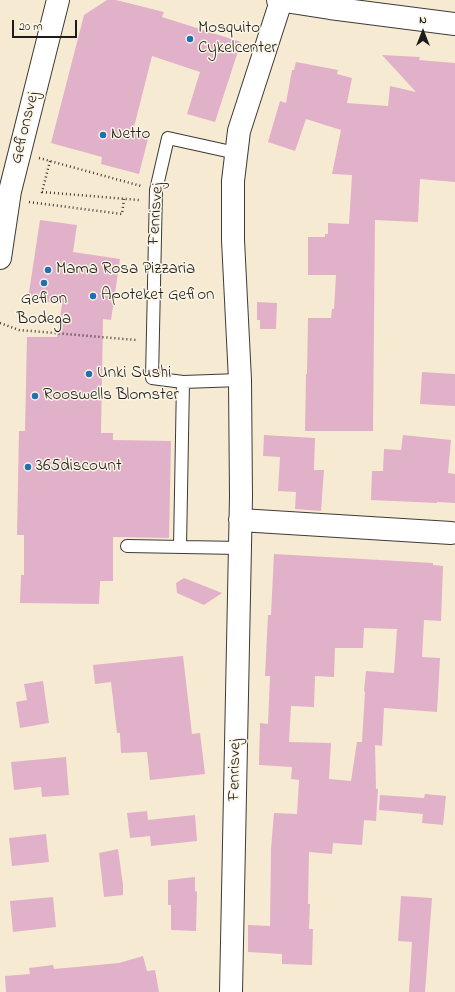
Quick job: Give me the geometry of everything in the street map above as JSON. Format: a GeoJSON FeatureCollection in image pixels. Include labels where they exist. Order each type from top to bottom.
{"type":"FeatureCollection","features":[{"type":"Feature","properties":{"kind":"street","name":"Gefionsvej"},"geometry":{"type":"LineString","coordinates":[[0,258],[6,193],[20,153],[58,0]]}},
{"type":"Feature","properties":{"kind":"street"},"geometry":{"type":"LineString","coordinates":[[279,0],[455,24]]}},
{"type":"Feature","properties":{"kind":"street","name":"Fenrisvej"},"geometry":{"type":"LineString","coordinates":[[231,992],[240,548],[240,380],[232,240],[232,181],[239,131],[279,0]]}},
{"type":"Feature","properties":{"kind":"street"},"geometry":{"type":"LineString","coordinates":[[240,520],[451,533]]}},
{"type":"Feature","properties":{"kind":"lane","name":"Fenrisvej"},"geometry":{"type":"LineString","coordinates":[[236,153],[168,138],[156,190],[152,378],[183,382],[240,380]]}},
{"type":"Feature","properties":{"kind":"lane"},"geometry":{"type":"LineString","coordinates":[[180,547],[183,382]]}},
{"type":"Feature","properties":{"kind":"lane"},"geometry":{"type":"LineString","coordinates":[[127,546],[240,548]]}},
{"type":"Feature","properties":{"kind":"path"},"geometry":{"type":"LineString","coordinates":[[20,153],[135,184]]}},
{"type":"Feature","properties":{"kind":"path"},"geometry":{"type":"LineString","coordinates":[[50,161],[42,192],[156,202]]}},
{"type":"Feature","properties":{"kind":"path"},"geometry":{"type":"LineString","coordinates":[[6,193],[122,214],[124,199]]}},
{"type":"Feature","properties":{"kind":"path"},"geometry":{"type":"LineString","coordinates":[[0,323],[19,330],[153,341]]}},
{"type":"Feature","properties":{"kind":"building"},"geometry":{"type":"Polygon","coordinates":[[[107,0],[116,0],[164,12],[162,17],[241,42],[215,122],[187,114],[200,72],[152,56],[133,131],[149,135],[139,174],[101,164],[102,157],[51,143],[84,15],[107,0]]]}},
{"type":"Feature","properties":{"kind":"building"},"geometry":{"type":"Polygon","coordinates":[[[382,55],[420,57],[419,60],[455,63],[455,182],[420,179],[418,222],[375,220],[373,431],[305,431],[308,318],[331,318],[332,309],[334,309],[336,275],[308,275],[308,237],[325,237],[325,234],[328,234],[328,223],[349,224],[352,175],[332,174],[341,130],[306,119],[295,151],[268,142],[280,101],[286,103],[292,70],[294,70],[296,62],[338,70],[337,74],[352,78],[347,103],[388,106],[390,86],[416,92],[382,55]]]}},
{"type":"Feature","properties":{"kind":"building"},"geometry":{"type":"Polygon","coordinates":[[[40,220],[77,225],[73,252],[120,259],[111,320],[103,319],[101,433],[113,433],[113,440],[171,441],[169,538],[113,537],[113,581],[100,581],[99,604],[20,603],[21,575],[24,575],[24,535],[17,535],[19,431],[25,431],[27,337],[57,337],[62,304],[28,299],[40,220]]]}},
{"type":"Feature","properties":{"kind":"building"},"geometry":{"type":"Polygon","coordinates":[[[257,302],[277,303],[276,329],[260,329],[260,320],[257,320],[257,302]]]}},
{"type":"Feature","properties":{"kind":"building"},"geometry":{"type":"Polygon","coordinates":[[[422,372],[455,374],[455,406],[420,404],[422,372]]]}},
{"type":"Feature","properties":{"kind":"building"},"geometry":{"type":"Polygon","coordinates":[[[264,435],[315,438],[314,470],[324,470],[321,511],[295,509],[296,492],[278,491],[280,457],[263,456],[264,435]]]}},
{"type":"Feature","properties":{"kind":"building"},"geometry":{"type":"Polygon","coordinates":[[[403,435],[451,440],[448,473],[455,474],[455,503],[371,500],[372,471],[383,471],[384,449],[401,450],[403,435]]]}},
{"type":"Feature","properties":{"kind":"building"},"geometry":{"type":"Polygon","coordinates":[[[274,554],[433,563],[433,565],[443,566],[441,621],[424,620],[422,657],[440,658],[437,712],[384,708],[382,746],[375,745],[376,789],[378,789],[376,821],[364,820],[362,845],[333,843],[332,854],[309,852],[308,904],[310,904],[309,929],[313,929],[312,965],[282,964],[282,954],[248,952],[248,925],[270,926],[271,849],[274,813],[297,814],[299,780],[291,779],[292,767],[259,765],[260,723],[268,724],[270,676],[265,676],[268,615],[271,615],[274,554]],[[364,628],[363,648],[335,648],[334,677],[315,676],[314,707],[291,706],[289,742],[331,743],[329,779],[351,781],[357,742],[362,742],[366,671],[394,673],[397,629],[364,628]]]}},
{"type":"Feature","properties":{"kind":"building"},"geometry":{"type":"Polygon","coordinates":[[[184,578],[222,593],[204,605],[177,593],[176,583],[184,578]]]}},
{"type":"Feature","properties":{"kind":"building"},"geometry":{"type":"Polygon","coordinates":[[[183,656],[192,734],[200,733],[205,774],[150,780],[147,752],[121,753],[120,733],[117,733],[111,682],[95,684],[93,665],[183,656]]]}},
{"type":"Feature","properties":{"kind":"building"},"geometry":{"type":"Polygon","coordinates":[[[43,681],[49,723],[20,728],[16,702],[27,700],[24,684],[43,681]]]}},
{"type":"Feature","properties":{"kind":"building"},"geometry":{"type":"Polygon","coordinates":[[[66,757],[69,795],[42,797],[41,787],[14,790],[11,762],[66,757]]]}},
{"type":"Feature","properties":{"kind":"building"},"geometry":{"type":"Polygon","coordinates":[[[425,794],[446,796],[443,825],[422,823],[423,814],[379,810],[380,795],[424,798],[425,794]]]}},
{"type":"Feature","properties":{"kind":"building"},"geometry":{"type":"Polygon","coordinates":[[[147,811],[148,820],[195,815],[197,841],[151,846],[150,836],[130,838],[127,813],[147,811]]]}},
{"type":"Feature","properties":{"kind":"building"},"geometry":{"type":"Polygon","coordinates":[[[46,834],[49,862],[12,866],[9,838],[46,834]]]}},
{"type":"Feature","properties":{"kind":"building"},"geometry":{"type":"Polygon","coordinates":[[[118,849],[123,895],[104,897],[99,853],[118,849]]]}},
{"type":"Feature","properties":{"kind":"building"},"geometry":{"type":"Polygon","coordinates":[[[195,877],[195,891],[197,892],[196,931],[171,930],[171,905],[168,905],[168,880],[195,877]]]}},
{"type":"Feature","properties":{"kind":"building"},"geometry":{"type":"Polygon","coordinates":[[[401,896],[432,898],[425,992],[409,992],[412,942],[398,941],[401,896]]]}},
{"type":"Feature","properties":{"kind":"building"},"geometry":{"type":"Polygon","coordinates":[[[53,897],[56,927],[13,932],[10,901],[53,897]]]}},
{"type":"Feature","properties":{"kind":"building"},"geometry":{"type":"Polygon","coordinates":[[[143,956],[147,971],[155,970],[159,992],[6,992],[5,976],[30,974],[29,968],[53,965],[54,969],[119,963],[143,956]]]}},
{"type":"Feature","properties":{"kind":"place","name":"Mosquito Cykelcenter"},"geometry":{"type":"Point","coordinates":[190,39]}},
{"type":"Feature","properties":{"kind":"place","name":"Netto"},"geometry":{"type":"Point","coordinates":[103,135]}},
{"type":"Feature","properties":{"kind":"place","name":"Mama Rosa Pizzaria"},"geometry":{"type":"Point","coordinates":[48,270]}},
{"type":"Feature","properties":{"kind":"place","name":"Gefion Bodega"},"geometry":{"type":"Point","coordinates":[44,283]}},
{"type":"Feature","properties":{"kind":"place","name":"Apoteket Gefion"},"geometry":{"type":"Point","coordinates":[93,296]}},
{"type":"Feature","properties":{"kind":"place","name":"Unki Sushi"},"geometry":{"type":"Point","coordinates":[89,374]}},
{"type":"Feature","properties":{"kind":"place","name":"Rooswells Blomster"},"geometry":{"type":"Point","coordinates":[35,396]}},
{"type":"Feature","properties":{"kind":"place","name":"365discount"},"geometry":{"type":"Point","coordinates":[28,467]}}]}
